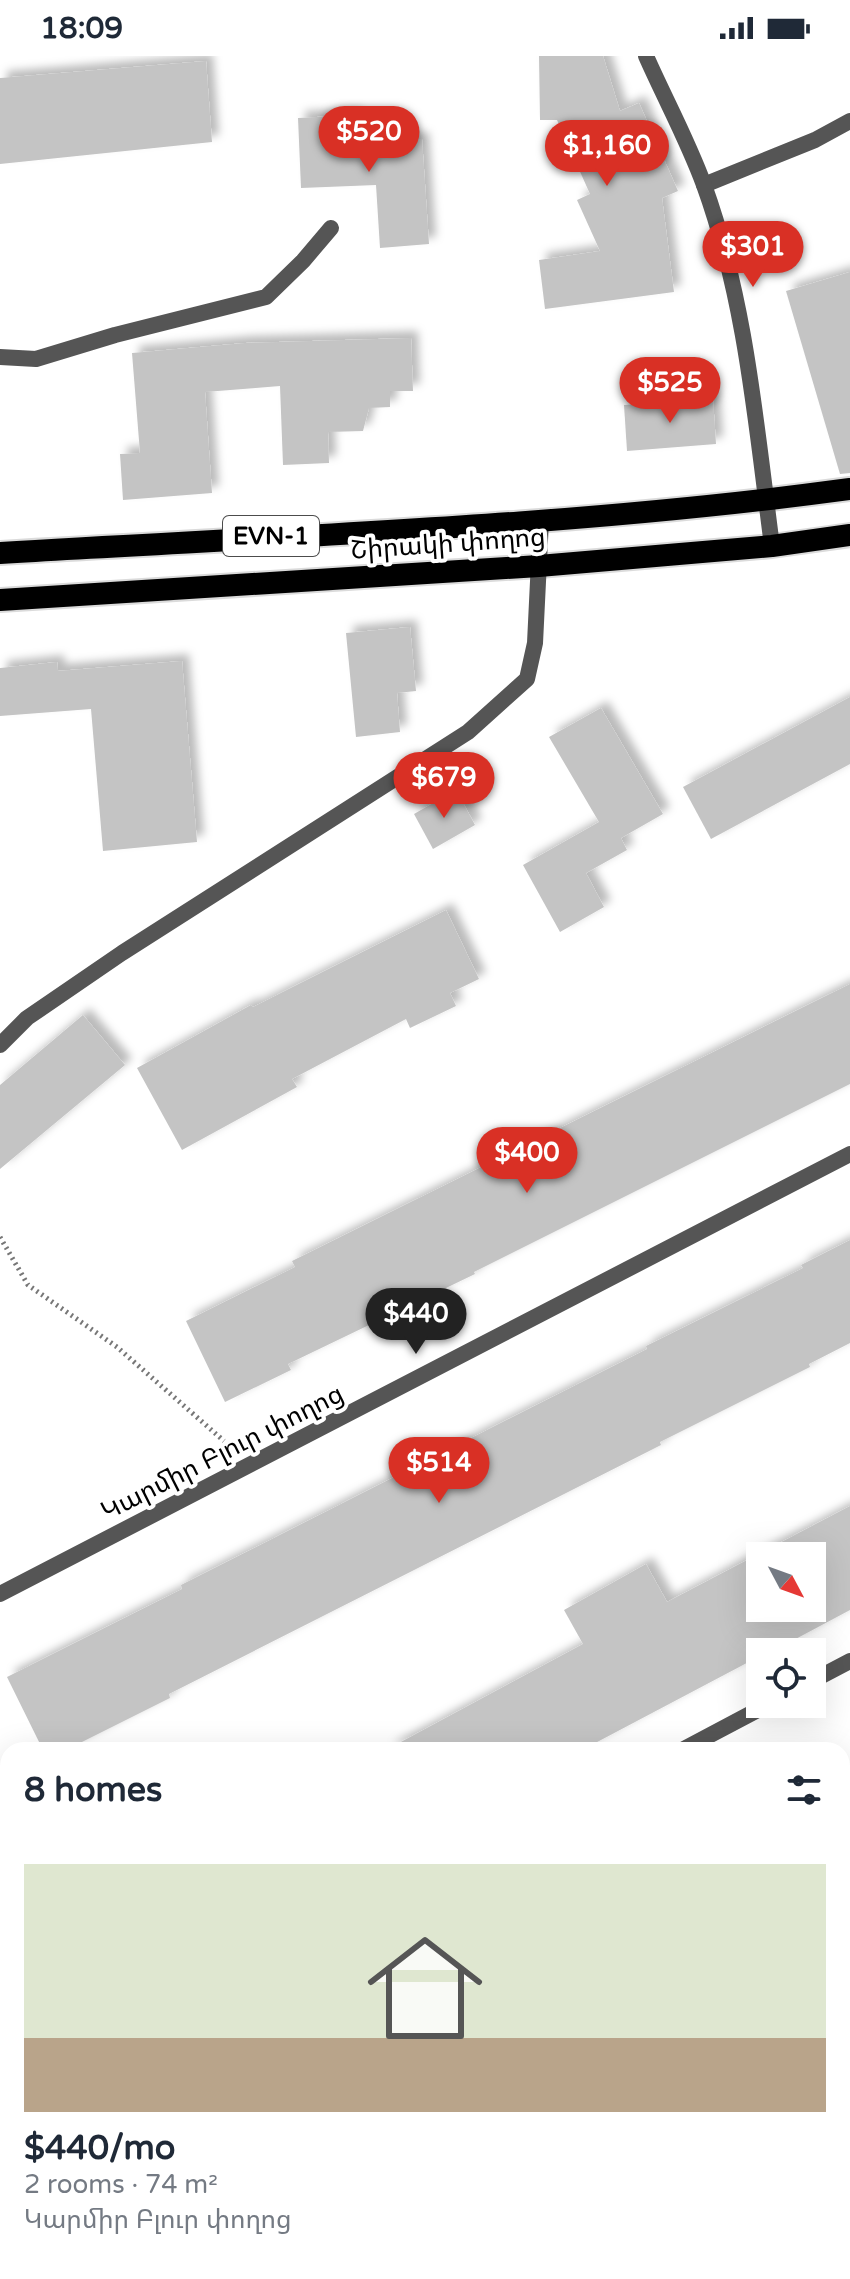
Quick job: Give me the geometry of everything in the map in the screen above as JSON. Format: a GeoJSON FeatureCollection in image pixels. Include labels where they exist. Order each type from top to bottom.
{"type":"FeatureCollection","features":[{"type":"Feature","properties":{"kind":"highway","name":"Շիրակի փողոց"},"geometry":{"type":"LineString","coordinates":[[0,553],[541,520],[766,500],[850,489]]}},
{"type":"Feature","properties":{"kind":"highway","name":"Շիրակի փողոց"},"geometry":{"type":"LineString","coordinates":[[0,600],[539,566],[772,546],[850,535]]}},
{"type":"Feature","properties":{"kind":"street"},"geometry":{"type":"LineString","coordinates":[[646,56],[704,185],[727,264],[752,378],[772,546]]}},
{"type":"Feature","properties":{"kind":"street"},"geometry":{"type":"LineString","coordinates":[[704,185],[815,140],[850,121]]}},
{"type":"Feature","properties":{"kind":"street"},"geometry":{"type":"LineString","coordinates":[[0,357],[36,359],[115,335],[266,297],[331,228]]}},
{"type":"Feature","properties":{"kind":"street"},"geometry":{"type":"LineString","coordinates":[[0,1045],[27,1018],[110,961],[468,732],[527,679],[535,643],[541,520]]}},
{"type":"Feature","properties":{"kind":"street","name":"Կարմիր Բլուր փողոց"},"geometry":{"type":"LineString","coordinates":[[0,1594],[850,1154]]}},
{"type":"Feature","properties":{"kind":"street"},"geometry":{"type":"LineString","coordinates":[[826,1674],[850,1661]]}},
{"type":"Feature","properties":{"kind":"street"},"geometry":{"type":"LineString","coordinates":[[697,1742],[746,1716]]}},
{"type":"Feature","properties":{"kind":"path"},"geometry":{"type":"LineString","coordinates":[[0,1237],[28,1285],[117,1347],[225,1441]]}},
{"type":"Feature","properties":{"kind":"building"},"geometry":{"type":"Polygon","coordinates":[[[539,56],[603,56],[620,111],[639,103],[678,191],[662,198],[674,292],[545,309],[539,260],[600,251],[577,200],[590,194],[557,120],[540,120],[539,56]]]}},
{"type":"Feature","properties":{"kind":"building"},"geometry":{"type":"Polygon","coordinates":[[[206,61],[212,142],[0,164],[0,78],[206,61]]]}},
{"type":"Feature","properties":{"kind":"building"},"geometry":{"type":"Polygon","coordinates":[[[355,115],[356,143],[422,139],[429,244],[380,248],[376,185],[301,188],[298,118],[355,115]]]}},
{"type":"Feature","properties":{"kind":"building"},"geometry":{"type":"Polygon","coordinates":[[[850,272],[850,473],[840,474],[786,291],[850,272]]]}},
{"type":"Feature","properties":{"kind":"building"},"geometry":{"type":"Polygon","coordinates":[[[411,338],[413,391],[390,391],[390,407],[369,408],[363,431],[328,432],[329,463],[283,465],[280,386],[205,392],[212,493],[123,500],[120,454],[140,453],[132,353],[245,343],[411,338]]]}},
{"type":"Feature","properties":{"kind":"building"},"geometry":{"type":"Polygon","coordinates":[[[713,399],[716,444],[627,451],[624,405],[713,399]]]}},
{"type":"Feature","properties":{"kind":"building"},"geometry":{"type":"Polygon","coordinates":[[[410,627],[416,691],[397,693],[400,732],[356,737],[346,633],[410,627]]]}},
{"type":"Feature","properties":{"kind":"building"},"geometry":{"type":"Polygon","coordinates":[[[182,661],[197,842],[103,851],[91,709],[0,716],[0,668],[57,662],[58,671],[182,661]]]}},
{"type":"Feature","properties":{"kind":"building"},"geometry":{"type":"Polygon","coordinates":[[[850,697],[850,764],[711,839],[683,787],[850,697]]]}},
{"type":"Feature","properties":{"kind":"building"},"geometry":{"type":"Polygon","coordinates":[[[601,708],[663,814],[621,838],[627,850],[586,873],[604,907],[560,932],[523,865],[599,822],[549,737],[601,708]]]}},
{"type":"Feature","properties":{"kind":"building"},"geometry":{"type":"Polygon","coordinates":[[[456,790],[475,825],[433,849],[414,814],[456,790]]]}},
{"type":"Feature","properties":{"kind":"building"},"geometry":{"type":"Polygon","coordinates":[[[446,910],[479,979],[450,993],[456,1006],[410,1028],[406,1019],[292,1079],[297,1087],[182,1150],[137,1068],[251,1005],[253,1007],[446,910]]]}},
{"type":"Feature","properties":{"kind":"building"},"geometry":{"type":"Polygon","coordinates":[[[850,984],[850,1084],[475,1274],[288,1364],[291,1370],[225,1402],[186,1321],[295,1267],[292,1261],[850,984]]]}},
{"type":"Feature","properties":{"kind":"building"},"geometry":{"type":"Polygon","coordinates":[[[83,1015],[125,1065],[0,1169],[0,1085],[83,1015]]]}},
{"type":"Feature","properties":{"kind":"building"},"geometry":{"type":"Polygon","coordinates":[[[850,1240],[850,1343],[809,1364],[810,1367],[660,1442],[661,1445],[169,1694],[170,1698],[82,1742],[39,1742],[7,1677],[182,1589],[181,1585],[647,1349],[646,1346],[803,1268],[801,1265],[850,1240]]]}},
{"type":"Feature","properties":{"kind":"building"},"geometry":{"type":"Polygon","coordinates":[[[850,1506],[850,1610],[798,1638],[746,1638],[746,1663],[597,1742],[401,1742],[583,1644],[564,1610],[646,1564],[667,1602],[746,1561],[746,1622],[826,1622],[826,1542],[781,1542],[850,1506]]]}}]}
